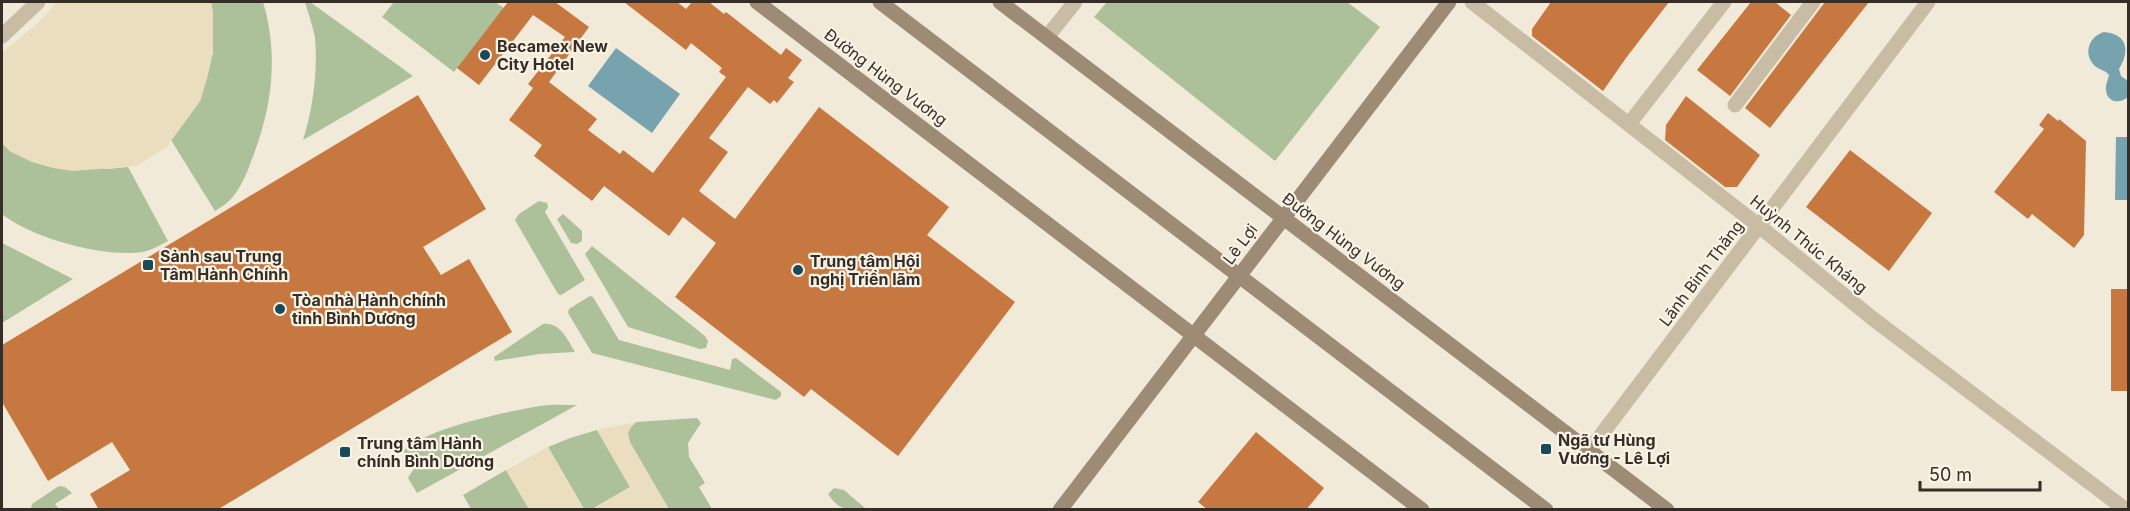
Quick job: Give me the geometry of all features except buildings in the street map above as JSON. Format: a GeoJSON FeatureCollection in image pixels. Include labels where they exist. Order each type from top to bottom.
{"type":"FeatureCollection","features":[{"type":"Feature","properties":{"kind":"main road","name":"Đường Hùng Vương"},"geometry":{"type":"LineString","coordinates":[[757,2],[1422,510]]}},
{"type":"Feature","properties":{"kind":"main road"},"geometry":{"type":"LineString","coordinates":[[880,2],[1546,510]]}},
{"type":"Feature","properties":{"kind":"main road","name":"Đường Hùng Vương"},"geometry":{"type":"LineString","coordinates":[[1000,2],[1667,510]]}},
{"type":"Feature","properties":{"kind":"main road","name":"Lê Lợi"},"geometry":{"type":"LineString","coordinates":[[1060,510],[1449,2]]}},
{"type":"Feature","properties":{"kind":"street"},"geometry":{"type":"LineString","coordinates":[[2,36],[38,2]]}},
{"type":"Feature","properties":{"kind":"street"},"geometry":{"type":"LineString","coordinates":[[1047,37],[1075,2]]}},
{"type":"Feature","properties":{"kind":"street","name":"Huỳnh Thúc Kháng"},"geometry":{"type":"LineString","coordinates":[[1472,2],[1759,226],[1872,318],[2126,510]]}},
{"type":"Feature","properties":{"kind":"street"},"geometry":{"type":"LineString","coordinates":[[1629,124],[1724,2]]}},
{"type":"Feature","properties":{"kind":"street","name":"Lãnh Binh Thăng"},"geometry":{"type":"LineString","coordinates":[[1589,451],[1928,2]]}},
{"type":"Feature","properties":{"kind":"street"},"geometry":{"type":"LineString","coordinates":[[1735,105],[1804,5]]}},
{"type":"Feature","properties":{"kind":"green space"},"geometry":{"type":"Polygon","coordinates":[[[211,2],[263,2],[271,42],[272,62],[264,120],[250,164],[234,196],[215,211],[171,140],[200,101],[207,78],[213,52],[211,2]]]}},
{"type":"Feature","properties":{"kind":"green space"},"geometry":{"type":"Polygon","coordinates":[[[305,2],[310,2],[413,76],[303,140],[310,115],[316,63],[315,38],[305,2]]]}},
{"type":"Feature","properties":{"kind":"green space"},"geometry":{"type":"Polygon","coordinates":[[[394,2],[495,2],[504,8],[454,72],[382,17],[394,2]]]}},
{"type":"Feature","properties":{"kind":"green space"},"geometry":{"type":"Polygon","coordinates":[[[1107,2],[1347,2],[1380,27],[1275,161],[1094,17],[1107,2]]]}},
{"type":"Feature","properties":{"kind":"green space"},"geometry":{"type":"Polygon","coordinates":[[[2,143],[11,152],[108,169],[128,167],[168,241],[143,252],[109,252],[69,244],[15,223],[2,214],[2,143]]]}},
{"type":"Feature","properties":{"kind":"green space"},"geometry":{"type":"Polygon","coordinates":[[[539,201],[547,203],[548,207],[545,212],[585,280],[561,295],[558,294],[515,220],[519,214],[539,201]]]}},
{"type":"Feature","properties":{"kind":"green space"},"geometry":{"type":"Polygon","coordinates":[[[563,214],[582,231],[582,241],[577,244],[571,243],[557,219],[563,214]]]}},
{"type":"Feature","properties":{"kind":"green space"},"geometry":{"type":"Polygon","coordinates":[[[2,243],[73,279],[2,323],[2,243]]]}},
{"type":"Feature","properties":{"kind":"green space"},"geometry":{"type":"Polygon","coordinates":[[[592,246],[705,336],[708,341],[706,348],[700,349],[628,327],[585,254],[592,246]]]}},
{"type":"Feature","properties":{"kind":"green space"},"geometry":{"type":"Polygon","coordinates":[[[590,296],[593,297],[619,340],[730,370],[732,359],[736,358],[781,392],[781,396],[776,400],[592,353],[568,313],[569,309],[590,296]]]}},
{"type":"Feature","properties":{"kind":"green space"},"geometry":{"type":"Polygon","coordinates":[[[543,324],[549,324],[558,329],[575,352],[539,354],[495,361],[494,357],[543,324]]]}},
{"type":"Feature","properties":{"kind":"green space"},"geometry":{"type":"Polygon","coordinates":[[[545,405],[577,405],[417,493],[408,478],[415,467],[403,451],[428,435],[508,412],[545,405]]]}},
{"type":"Feature","properties":{"kind":"green space"},"geometry":{"type":"Polygon","coordinates":[[[697,418],[701,423],[688,443],[689,457],[705,483],[699,487],[712,509],[669,509],[638,460],[628,432],[636,422],[697,418]]]}},
{"type":"Feature","properties":{"kind":"green space"},"geometry":{"type":"Polygon","coordinates":[[[597,430],[630,487],[592,509],[584,509],[548,447],[597,430]]]}},
{"type":"Feature","properties":{"kind":"green space"},"geometry":{"type":"Polygon","coordinates":[[[506,470],[529,509],[471,509],[463,495],[506,470]]]}},
{"type":"Feature","properties":{"kind":"green space"},"geometry":{"type":"Polygon","coordinates":[[[59,486],[65,487],[72,493],[55,504],[59,509],[31,509],[32,504],[59,486]]]}},
{"type":"Feature","properties":{"kind":"green space"},"geometry":{"type":"Polygon","coordinates":[[[834,488],[844,490],[866,509],[848,509],[836,504],[828,494],[834,488]]]}},
{"type":"Feature","properties":{"kind":"shaded area"},"geometry":{"type":"Polygon","coordinates":[[[56,2],[211,2],[213,52],[200,101],[166,148],[136,166],[73,171],[32,162],[11,152],[2,143],[2,53],[41,20],[56,2]]]}},
{"type":"Feature","properties":{"kind":"shaded area"},"geometry":{"type":"Polygon","coordinates":[[[636,422],[628,433],[630,442],[669,509],[592,509],[630,487],[597,430],[636,422]]]}},
{"type":"Feature","properties":{"kind":"shaded area"},"geometry":{"type":"Polygon","coordinates":[[[548,447],[584,509],[529,509],[506,470],[548,447]]]}},
{"type":"Feature","properties":{"kind":"water"},"geometry":{"type":"Polygon","coordinates":[[[2104,32],[2118,36],[2125,44],[2125,56],[2119,69],[2121,76],[2128,81],[2128,97],[2121,101],[2109,98],[2106,88],[2109,75],[2095,66],[2090,59],[2089,45],[2095,37],[2104,32]]]}},
{"type":"Feature","properties":{"kind":"water"},"geometry":{"type":"Polygon","coordinates":[[[616,48],[680,94],[652,133],[588,86],[616,48]]]}},
{"type":"Feature","properties":{"kind":"water"},"geometry":{"type":"Polygon","coordinates":[[[2116,137],[2128,137],[2128,200],[2115,200],[2116,137]]]}},
{"type":"Feature","properties":{"kind":"place","name":"Becamex New City Hotel"},"geometry":{"type":"Point","coordinates":[485,55]}},
{"type":"Feature","properties":{"kind":"place","name":"Sảnh sau Trung Tâm Hành Chính"},"geometry":{"type":"Point","coordinates":[148,265]}},
{"type":"Feature","properties":{"kind":"place","name":"Trung tâm Hội nghị Triển lãm"},"geometry":{"type":"Point","coordinates":[798,270]}},
{"type":"Feature","properties":{"kind":"place","name":"Tòa nhà Hành chính tỉnh Bình Dương"},"geometry":{"type":"Point","coordinates":[280,309]}},
{"type":"Feature","properties":{"kind":"place","name":"Ngã tư Hùng Vương - Lê Lợi"},"geometry":{"type":"Point","coordinates":[1546,449]}},
{"type":"Feature","properties":{"kind":"place","name":"Trung tâm Hành chính Bình Dương"},"geometry":{"type":"Point","coordinates":[345,452]}}]}
